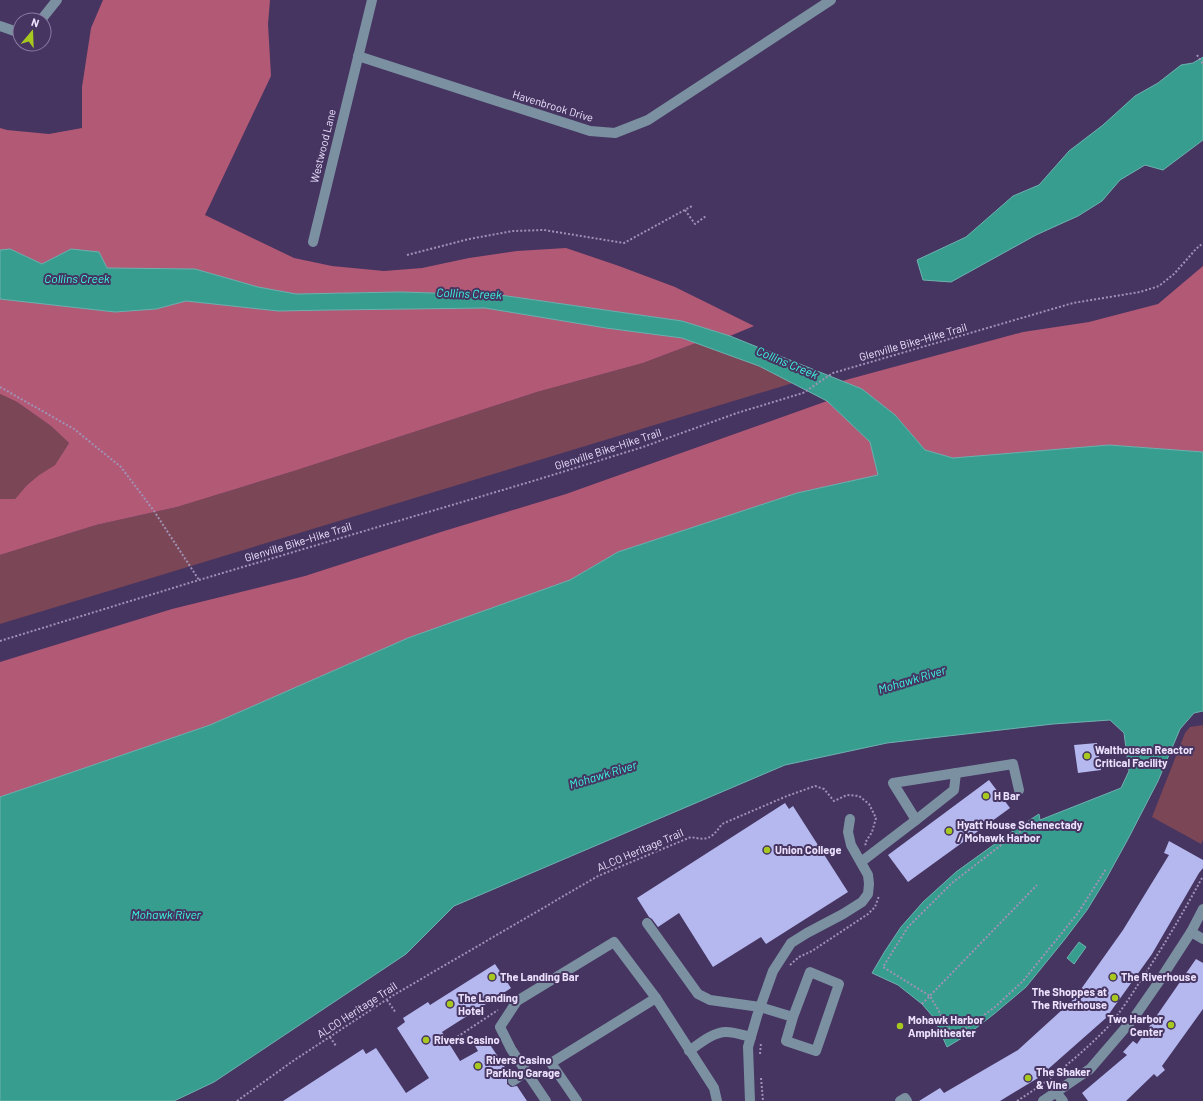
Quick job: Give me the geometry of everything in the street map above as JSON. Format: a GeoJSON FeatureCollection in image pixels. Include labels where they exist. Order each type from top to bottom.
{"type":"FeatureCollection","features":[{"type":"Feature","properties":{"kind":"street"},"geometry":{"type":"LineString","coordinates":[[47,12],[57,0]]}},
{"type":"Feature","properties":{"kind":"street","name":"Westwood Lane"},"geometry":{"type":"LineString","coordinates":[[313,242],[372,0]]}},
{"type":"Feature","properties":{"kind":"street","name":"Havenbrook Drive"},"geometry":{"type":"LineString","coordinates":[[358,56],[590,131],[615,133],[648,120],[831,0]]}},
{"type":"Feature","properties":{"kind":"street"},"geometry":{"type":"LineString","coordinates":[[0,26],[12,30]]}},
{"type":"Feature","properties":{"kind":"street"},"geometry":{"type":"LineString","coordinates":[[916,820],[893,783],[1013,764],[1020,790]]}},
{"type":"Feature","properties":{"kind":"street"},"geometry":{"type":"LineString","coordinates":[[861,862],[954,790],[956,773]]}},
{"type":"Feature","properties":{"kind":"street"},"geometry":{"type":"LineString","coordinates":[[750,1101],[748,1047],[773,971],[791,943],[862,902],[868,894],[868,875],[852,845],[848,832],[850,819]]}},
{"type":"Feature","properties":{"kind":"street"},"geometry":{"type":"LineString","coordinates":[[1043,1101],[1090,1068],[1133,1018],[1191,932],[1203,908]]}},
{"type":"Feature","properties":{"kind":"street"},"geometry":{"type":"LineString","coordinates":[[647,923],[698,994],[710,1000],[760,1007],[793,1017]]}},
{"type":"Feature","properties":{"kind":"street"},"geometry":{"type":"LineString","coordinates":[[1191,932],[1203,939]]}},
{"type":"Feature","properties":{"kind":"street"},"geometry":{"type":"LineString","coordinates":[[546,1101],[511,1049],[500,1027],[517,1001],[614,942],[656,998],[714,1088],[717,1101]]}},
{"type":"Feature","properties":{"kind":"street"},"geometry":{"type":"LineString","coordinates":[[810,972],[839,984],[816,1051],[786,1041],[793,1017],[810,972]]}},
{"type":"Feature","properties":{"kind":"street"},"geometry":{"type":"LineString","coordinates":[[577,1101],[551,1063],[656,998]]}},
{"type":"Feature","properties":{"kind":"street"},"geometry":{"type":"LineString","coordinates":[[689,1051],[715,1034],[725,1032],[751,1038]]}},
{"type":"Feature","properties":{"kind":"street"},"geometry":{"type":"LineString","coordinates":[[513,1081],[526,1072]]}},
{"type":"Feature","properties":{"kind":"street"},"geometry":{"type":"LineString","coordinates":[[1056,1092],[1063,1101]]}},
{"type":"Feature","properties":{"kind":"street"},"geometry":{"type":"LineString","coordinates":[[900,1101],[906,1098],[907,1101]]}},
{"type":"Feature","properties":{"kind":"path"},"geometry":{"type":"LineString","coordinates":[[1197,55],[1203,64]]}},
{"type":"Feature","properties":{"kind":"path"},"geometry":{"type":"LineString","coordinates":[[407,255],[469,239],[520,231],[544,230],[624,243],[692,206]]}},
{"type":"Feature","properties":{"kind":"path"},"geometry":{"type":"LineString","coordinates":[[685,210],[695,224],[706,216]]}},
{"type":"Feature","properties":{"kind":"path","name":"Glenville Bike-Hike Trail"},"geometry":{"type":"LineString","coordinates":[[0,641],[643,447],[737,413],[802,393],[833,373],[1073,303],[1140,292],[1159,286],[1174,274],[1203,243]]}},
{"type":"Feature","properties":{"kind":"path"},"geometry":{"type":"LineString","coordinates":[[0,387],[74,429],[121,467],[154,511],[199,580]]}},
{"type":"Feature","properties":{"kind":"path","name":"ALCO Heritage Trail"},"geometry":{"type":"LineString","coordinates":[[238,1101],[292,1061],[387,1000],[598,876],[691,837],[698,839],[709,838],[716,833],[722,824],[787,796],[815,786],[824,789],[834,801],[848,795],[859,796],[869,804],[876,818],[872,832],[865,843],[870,855]]}},
{"type":"Feature","properties":{"kind":"path"},"geometry":{"type":"LineString","coordinates":[[1034,822],[1005,842],[952,883],[908,927],[884,967],[930,996],[954,1037],[995,1007],[1023,980],[1078,913],[1106,869]]}},
{"type":"Feature","properties":{"kind":"path"},"geometry":{"type":"LineString","coordinates":[[1017,1101],[1039,1088],[1064,1068],[1105,1029],[1131,995],[1160,951],[1203,876]]}},
{"type":"Feature","properties":{"kind":"path"},"geometry":{"type":"LineString","coordinates":[[922,1004],[1037,885]]}},
{"type":"Feature","properties":{"kind":"path"},"geometry":{"type":"LineString","coordinates":[[786,968],[799,957],[812,951],[868,914],[875,907],[879,894]]}},
{"type":"Feature","properties":{"kind":"path"},"geometry":{"type":"LineString","coordinates":[[387,1000],[396,1013]]}},
{"type":"Feature","properties":{"kind":"path"},"geometry":{"type":"LineString","coordinates":[[454,1038],[499,1010]]}},
{"type":"Feature","properties":{"kind":"path"},"geometry":{"type":"LineString","coordinates":[[330,1037],[336,1046]]}},
{"type":"Feature","properties":{"kind":"shaded area"},"geometry":{"type":"Polygon","coordinates":[[[103,0],[270,0],[268,24],[271,76],[205,215],[294,258],[332,266],[384,271],[422,268],[469,258],[517,251],[566,248],[675,287],[754,326],[730,336],[682,321],[500,295],[400,292],[296,294],[258,287],[195,269],[107,268],[99,252],[71,249],[42,264],[10,249],[0,250],[0,128],[49,134],[82,128],[82,87],[91,28],[103,0]]]}},
{"type":"Feature","properties":{"kind":"shaded area"},"geometry":{"type":"Polygon","coordinates":[[[1203,266],[1203,452],[1109,445],[953,458],[925,450],[895,415],[862,389],[842,381],[1023,332],[1089,322],[1158,304],[1203,266]]]}},
{"type":"Feature","properties":{"kind":"shaded area"},"geometry":{"type":"Polygon","coordinates":[[[0,299],[115,312],[156,309],[186,301],[278,311],[485,308],[606,328],[682,338],[696,343],[643,363],[537,392],[294,471],[177,507],[96,525],[0,555],[0,499],[15,499],[27,485],[55,465],[69,443],[51,426],[17,402],[0,394],[0,299]]]}},
{"type":"Feature","properties":{"kind":"shaded area"},"geometry":{"type":"Polygon","coordinates":[[[696,343],[759,366],[793,383],[0,624],[0,555],[96,525],[177,507],[294,471],[537,392],[643,363],[696,343]]]}},
{"type":"Feature","properties":{"kind":"shaded area"},"geometry":{"type":"Polygon","coordinates":[[[0,394],[17,402],[51,426],[69,443],[55,465],[27,485],[15,499],[0,499],[0,394]]]}},
{"type":"Feature","properties":{"kind":"shaded area"},"geometry":{"type":"Polygon","coordinates":[[[827,401],[870,442],[878,475],[797,493],[618,552],[570,580],[408,638],[210,725],[0,797],[0,662],[172,609],[305,576],[444,531],[566,494],[827,401]]]}},
{"type":"Feature","properties":{"kind":"shaded area"},"geometry":{"type":"Polygon","coordinates":[[[1203,725],[1203,840],[1201,844],[1152,817],[1185,733],[1190,727],[1203,725]]]}},
{"type":"Feature","properties":{"kind":"water"},"geometry":{"type":"Polygon","coordinates":[[[1203,57],[1203,140],[1163,170],[1145,165],[1120,180],[1102,201],[1078,216],[1036,235],[951,282],[923,280],[917,260],[966,237],[1013,196],[1039,185],[1069,151],[1103,125],[1135,96],[1158,83],[1181,65],[1193,63],[1203,57]]]}},
{"type":"Feature","properties":{"kind":"water","name":"Mohawk River"},"geometry":{"type":"Polygon","coordinates":[[[10,249],[42,264],[71,249],[99,252],[107,268],[195,269],[258,287],[296,294],[400,292],[500,295],[682,321],[730,336],[862,389],[895,415],[925,450],[953,458],[1109,445],[1203,452],[1203,711],[1194,713],[1180,729],[1158,781],[1128,839],[1087,910],[1065,939],[1026,987],[967,1035],[947,1047],[934,1018],[922,1004],[898,985],[872,973],[901,927],[923,902],[956,872],[1039,814],[1040,820],[1121,788],[1129,771],[1124,733],[1110,720],[1053,724],[887,743],[785,765],[454,906],[406,954],[214,1082],[174,1101],[0,1101],[0,797],[210,725],[408,638],[570,580],[618,552],[797,493],[878,475],[870,442],[827,401],[759,366],[682,338],[606,328],[485,308],[278,311],[186,301],[156,309],[115,312],[0,299],[0,250],[10,249]]]}},
{"type":"Feature","properties":{"kind":"water"},"geometry":{"type":"Polygon","coordinates":[[[1079,942],[1086,947],[1074,964],[1067,958],[1079,942]]]}},
{"type":"Feature","properties":{"kind":"building","name":"Walthousen Reactor Critical Facility"},"geometry":{"type":"Polygon","coordinates":[[[1097,743],[1101,770],[1078,773],[1074,745],[1097,743]]]}},
{"type":"Feature","properties":{"kind":"building","name":"Hyatt House Schenectady / Mohawk Harbor"},"geometry":{"type":"Polygon","coordinates":[[[989,780],[1010,808],[908,882],[888,855],[989,780]]]}},
{"type":"Feature","properties":{"kind":"building","name":"Union College"},"geometry":{"type":"Polygon","coordinates":[[[785,803],[789,809],[793,806],[848,892],[766,944],[761,937],[713,967],[679,913],[658,927],[649,917],[637,898],[785,803]]]}},
{"type":"Feature","properties":{"kind":"building","name":"The Riverhouse"},"geometry":{"type":"Polygon","coordinates":[[[1169,841],[1203,860],[1203,868],[1152,954],[1106,1018],[1038,1078],[1000,1101],[919,1101],[940,1088],[944,1093],[1018,1050],[1074,999],[1123,930],[1169,855],[1164,853],[1169,841]]]}},
{"type":"Feature","properties":{"kind":"building","name":"Two Harbor Center"},"geometry":{"type":"Polygon","coordinates":[[[1196,959],[1203,963],[1203,1009],[1162,1066],[1165,1070],[1157,1077],[1154,1074],[1126,1101],[1088,1101],[1082,1093],[1127,1055],[1123,1052],[1133,1041],[1137,1044],[1196,959]]]}},
{"type":"Feature","properties":{"kind":"building","name":"Rivers Casino"},"geometry":{"type":"Polygon","coordinates":[[[495,964],[511,988],[442,1032],[460,1061],[478,1051],[474,1044],[485,1037],[510,1075],[507,1079],[507,1084],[511,1087],[517,1086],[527,1101],[283,1101],[363,1049],[366,1054],[376,1048],[406,1093],[429,1078],[397,1028],[405,1022],[403,1018],[428,1002],[430,1005],[495,964]]]}},
{"type":"Feature","properties":{"kind":"place","name":"Walthousen Reactor Critical Facility"},"geometry":{"type":"Point","coordinates":[1087,756]}},
{"type":"Feature","properties":{"kind":"place","name":"H Bar"},"geometry":{"type":"Point","coordinates":[986,796]}},
{"type":"Feature","properties":{"kind":"place","name":"Hyatt House Schenectady / Mohawk Harbor"},"geometry":{"type":"Point","coordinates":[949,831]}},
{"type":"Feature","properties":{"kind":"place","name":"Union College"},"geometry":{"type":"Point","coordinates":[767,850]}},
{"type":"Feature","properties":{"kind":"place","name":"The Landing Bar"},"geometry":{"type":"Point","coordinates":[492,977]}},
{"type":"Feature","properties":{"kind":"place","name":"The Riverhouse"},"geometry":{"type":"Point","coordinates":[1113,977]}},
{"type":"Feature","properties":{"kind":"place","name":"The Shoppes at The Riverhouse"},"geometry":{"type":"Point","coordinates":[1115,998]}},
{"type":"Feature","properties":{"kind":"place","name":"The Landing Hotel"},"geometry":{"type":"Point","coordinates":[450,1004]}},
{"type":"Feature","properties":{"kind":"place","name":"Two Harbor Center"},"geometry":{"type":"Point","coordinates":[1171,1025]}},
{"type":"Feature","properties":{"kind":"place","name":"Mohawk Harbor Amphitheater"},"geometry":{"type":"Point","coordinates":[900,1026]}},
{"type":"Feature","properties":{"kind":"place","name":"Rivers Casino"},"geometry":{"type":"Point","coordinates":[426,1040]}},
{"type":"Feature","properties":{"kind":"place","name":"Rivers Casino Parking Garage"},"geometry":{"type":"Point","coordinates":[478,1066]}},
{"type":"Feature","properties":{"kind":"place","name":"The Shaker & Vine"},"geometry":{"type":"Point","coordinates":[1028,1078]}},
{"type":"Feature","properties":{"kind":"water label","name":"Collins Creek"},"geometry":{"type":"Point","coordinates":[77,279]}},
{"type":"Feature","properties":{"kind":"water label","name":"Collins Creek"},"geometry":{"type":"Point","coordinates":[469,294]}},
{"type":"Feature","properties":{"kind":"water label","name":"Collins Creek"},"geometry":{"type":"Point","coordinates":[787,363]}}]}
